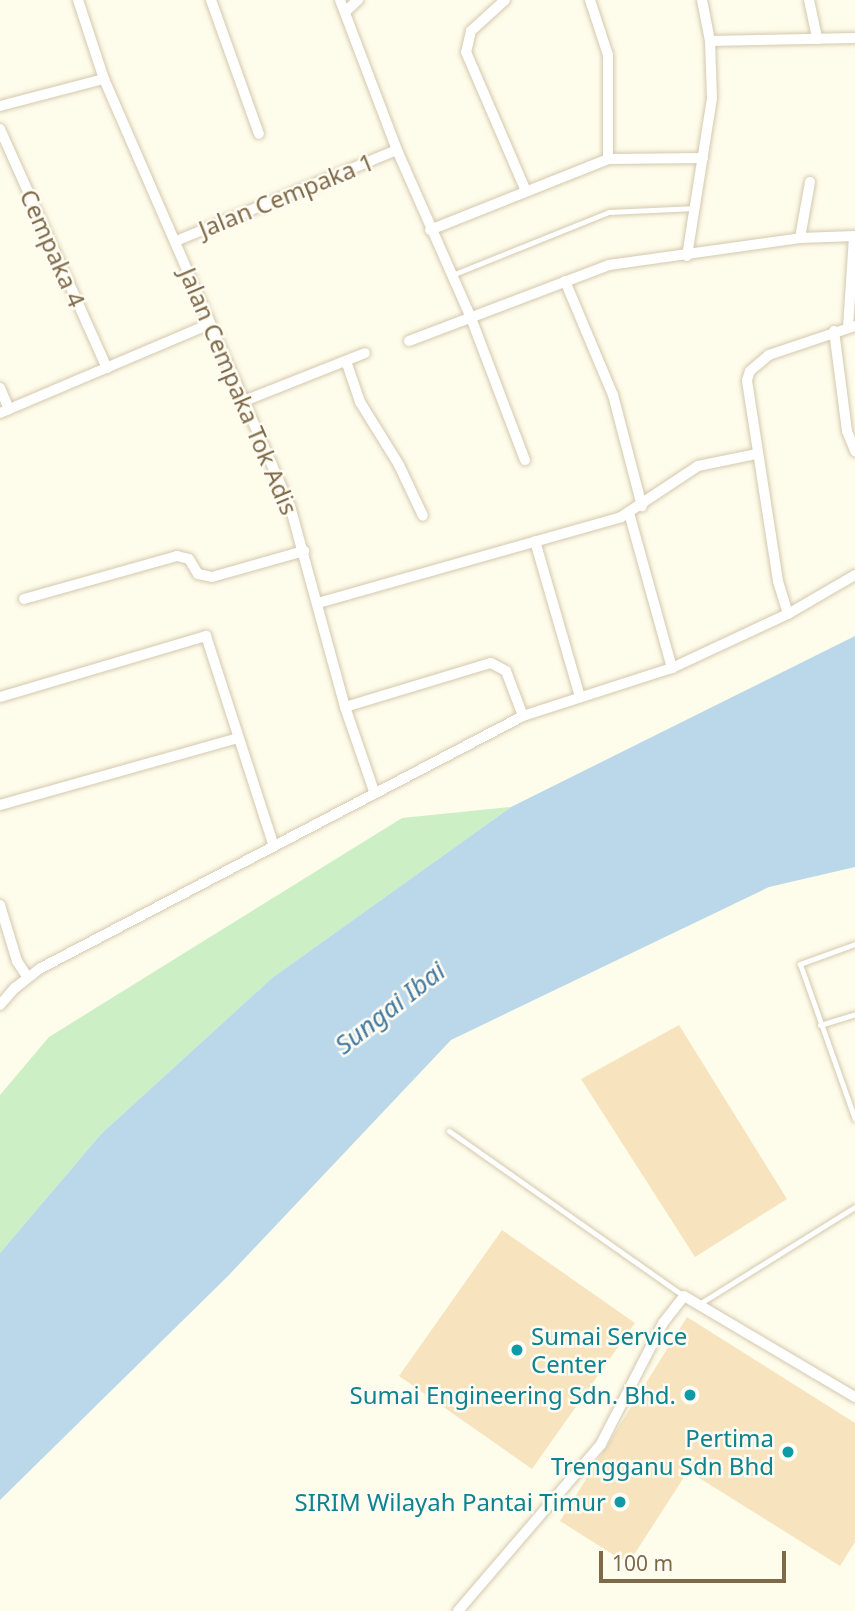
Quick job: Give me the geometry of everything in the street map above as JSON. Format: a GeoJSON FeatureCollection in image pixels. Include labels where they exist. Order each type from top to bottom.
{"type":"FeatureCollection","features":[{"type":"Feature","properties":{"kind":"street","name":"Jalan Cempaka Tok Adis"},"geometry":{"type":"LineString","coordinates":[[78,0],[104,79],[290,506],[315,587],[345,707],[374,791]]}},
{"type":"Feature","properties":{"kind":"street"},"geometry":{"type":"LineString","coordinates":[[211,0],[259,134]]}},
{"type":"Feature","properties":{"kind":"street"},"geometry":{"type":"LineString","coordinates":[[340,0],[397,150],[471,318],[525,460]]}},
{"type":"Feature","properties":{"kind":"street"},"geometry":{"type":"LineString","coordinates":[[345,12],[358,0]]}},
{"type":"Feature","properties":{"kind":"street"},"geometry":{"type":"LineString","coordinates":[[505,0],[471,31],[466,52],[525,189]]}},
{"type":"Feature","properties":{"kind":"street"},"geometry":{"type":"LineString","coordinates":[[590,0],[608,55],[608,159]]}},
{"type":"Feature","properties":{"kind":"street"},"geometry":{"type":"LineString","coordinates":[[687,256],[712,98],[710,41],[702,0]]}},
{"type":"Feature","properties":{"kind":"street"},"geometry":{"type":"LineString","coordinates":[[809,0],[817,39]]}},
{"type":"Feature","properties":{"kind":"street"},"geometry":{"type":"LineString","coordinates":[[710,41],[855,38]]}},
{"type":"Feature","properties":{"kind":"street"},"geometry":{"type":"LineString","coordinates":[[0,106],[104,79]]}},
{"type":"Feature","properties":{"kind":"street","name":"Cempaka 4"},"geometry":{"type":"LineString","coordinates":[[0,129],[107,368]]}},
{"type":"Feature","properties":{"kind":"street","name":"Jalan Cempaka 1"},"geometry":{"type":"LineString","coordinates":[[176,241],[397,150]]}},
{"type":"Feature","properties":{"kind":"street"},"geometry":{"type":"LineString","coordinates":[[430,230],[525,189],[608,159],[704,158]]}},
{"type":"Feature","properties":{"kind":"street"},"geometry":{"type":"LineString","coordinates":[[800,238],[810,183]]}},
{"type":"Feature","properties":{"kind":"street"},"geometry":{"type":"LineString","coordinates":[[409,341],[618,263],[687,256],[800,238],[854,236],[852,327],[769,355],[750,371],[756,454],[778,581],[788,614]]}},
{"type":"Feature","properties":{"kind":"street"},"geometry":{"type":"LineString","coordinates":[[565,281],[612,395],[642,506]]}},
{"type":"Feature","properties":{"kind":"street"},"geometry":{"type":"LineString","coordinates":[[0,388],[5,411],[210,324]]}},
{"type":"Feature","properties":{"kind":"street"},"geometry":{"type":"LineString","coordinates":[[834,331],[847,431],[855,451]]}},
{"type":"Feature","properties":{"kind":"street"},"geometry":{"type":"LineString","coordinates":[[244,401],[365,353]]}},
{"type":"Feature","properties":{"kind":"street"},"geometry":{"type":"LineString","coordinates":[[346,361],[365,411],[399,465],[423,516]]}},
{"type":"Feature","properties":{"kind":"street"},"geometry":{"type":"LineString","coordinates":[[318,603],[629,513],[698,466],[756,454]]}},
{"type":"Feature","properties":{"kind":"street"},"geometry":{"type":"LineString","coordinates":[[629,513],[672,668]]}},
{"type":"Feature","properties":{"kind":"street"},"geometry":{"type":"LineString","coordinates":[[535,541],[580,697]]}},
{"type":"Feature","properties":{"kind":"street"},"geometry":{"type":"LineString","coordinates":[[24,599],[177,556],[189,559],[198,574],[212,577],[304,551]]}},
{"type":"Feature","properties":{"kind":"street"},"geometry":{"type":"LineString","coordinates":[[0,1005],[27,978],[273,844],[523,716],[552,704],[672,668],[788,614],[855,575]]}},
{"type":"Feature","properties":{"kind":"street"},"geometry":{"type":"LineString","coordinates":[[0,697],[206,636],[273,844]]}},
{"type":"Feature","properties":{"kind":"street"},"geometry":{"type":"LineString","coordinates":[[345,707],[491,663],[506,671],[523,716]]}},
{"type":"Feature","properties":{"kind":"street"},"geometry":{"type":"LineString","coordinates":[[0,805],[238,738]]}},
{"type":"Feature","properties":{"kind":"street"},"geometry":{"type":"LineString","coordinates":[[0,905],[17,961],[27,978]]}},
{"type":"Feature","properties":{"kind":"street"},"geometry":{"type":"LineString","coordinates":[[458,1611],[601,1444],[663,1323],[684,1296],[855,1397]]}},
{"type":"Feature","properties":{"kind":"lane"},"geometry":{"type":"LineString","coordinates":[[452,275],[609,212],[696,208]]}},
{"type":"Feature","properties":{"kind":"lane"},"geometry":{"type":"LineString","coordinates":[[855,944],[800,964],[855,1119]]}},
{"type":"Feature","properties":{"kind":"lane"},"geometry":{"type":"LineString","coordinates":[[820,1025],[855,1014]]}},
{"type":"Feature","properties":{"kind":"lane"},"geometry":{"type":"LineString","coordinates":[[449,1131],[684,1296]]}},
{"type":"Feature","properties":{"kind":"lane"},"geometry":{"type":"LineString","coordinates":[[699,1304],[855,1207]]}},
{"type":"Feature","properties":{"kind":"green space"},"geometry":{"type":"Polygon","coordinates":[[[511,807],[272,978],[101,1134],[0,1253],[0,1095],[49,1037],[402,818],[511,807]]]}},
{"type":"Feature","properties":{"kind":"water","name":"Sungai Ibai"},"geometry":{"type":"Polygon","coordinates":[[[855,636],[855,867],[769,887],[451,1040],[228,1276],[0,1500],[0,1253],[101,1134],[272,978],[511,807],[855,636]]]}},
{"type":"Feature","properties":{"kind":"building"},"geometry":{"type":"Polygon","coordinates":[[[679,1025],[787,1199],[695,1257],[581,1079],[679,1025]]]}},
{"type":"Feature","properties":{"kind":"building","name":"Sumai Service Center"},"geometry":{"type":"Polygon","coordinates":[[[502,1230],[635,1323],[532,1469],[399,1376],[502,1230]]]}},
{"type":"Feature","properties":{"kind":"building"},"geometry":{"type":"Polygon","coordinates":[[[687,1317],[855,1423],[855,1542],[840,1566],[688,1471],[628,1564],[560,1521],[687,1317]]]}},
{"type":"Feature","properties":{"kind":"place","name":"Sumai Service Center"},"geometry":{"type":"Point","coordinates":[517,1350]}},
{"type":"Feature","properties":{"kind":"place","name":"Sumai Engineering Sdn. Bhd."},"geometry":{"type":"Point","coordinates":[690,1395]}},
{"type":"Feature","properties":{"kind":"place","name":"Pertima Trengganu Sdn Bhd"},"geometry":{"type":"Point","coordinates":[788,1452]}},
{"type":"Feature","properties":{"kind":"place","name":"SIRIM Wilayah Pantai Timur"},"geometry":{"type":"Point","coordinates":[620,1502]}}]}
